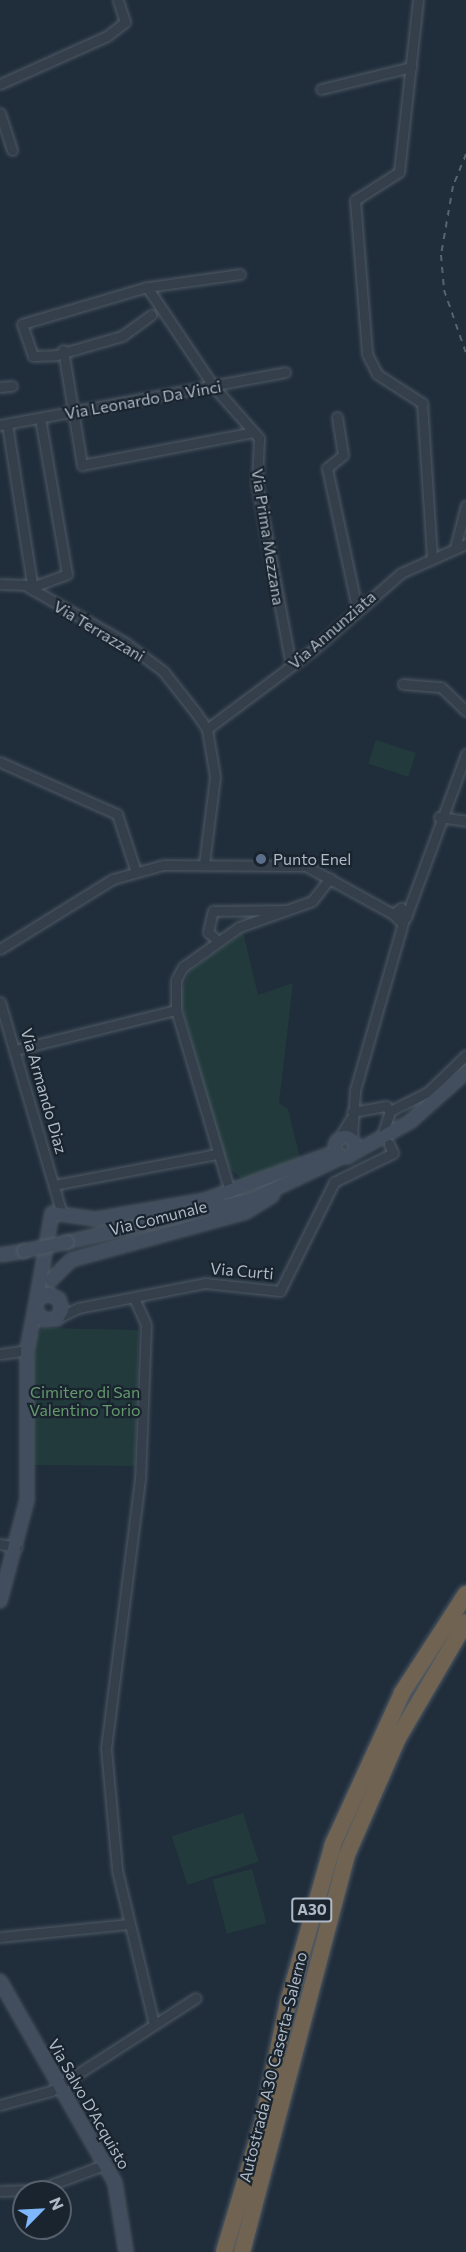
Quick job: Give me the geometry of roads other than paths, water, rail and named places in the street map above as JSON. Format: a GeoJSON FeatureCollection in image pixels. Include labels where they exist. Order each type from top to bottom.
{"type":"FeatureCollection","features":[{"type":"Feature","properties":{"kind":"highway","name":"Autostrada A30 Caserta-Salerno"},"geometry":{"type":"LineString","coordinates":[[224,2252],[263,2121],[288,2002],[333,1844],[402,1693],[466,1594]]}},
{"type":"Feature","properties":{"kind":"highway","name":"Autostrada A30 Caserta-Salerno"},"geometry":{"type":"LineString","coordinates":[[242,2252],[346,1857],[398,1738],[466,1622]]}},
{"type":"Feature","properties":{"kind":"street"},"geometry":{"type":"LineString","coordinates":[[0,84],[107,36],[125,22],[118,0]]}},
{"type":"Feature","properties":{"kind":"street"},"geometry":{"type":"LineString","coordinates":[[418,0],[399,171],[355,200],[366,354],[377,374],[422,403],[432,558]]}},
{"type":"Feature","properties":{"kind":"street"},"geometry":{"type":"LineString","coordinates":[[321,89],[411,67]]}},
{"type":"Feature","properties":{"kind":"street"},"geometry":{"type":"LineString","coordinates":[[0,113],[12,150]]}},
{"type":"Feature","properties":{"kind":"street"},"geometry":{"type":"LineString","coordinates":[[151,315],[122,336],[33,356],[22,324],[147,287],[240,274]]}},
{"type":"Feature","properties":{"kind":"street"},"geometry":{"type":"LineString","coordinates":[[63,350],[82,465],[253,432],[214,387],[147,287]]}},
{"type":"Feature","properties":{"kind":"street","name":"Via Leonardo Da Vinci"},"geometry":{"type":"LineString","coordinates":[[4,424],[214,387],[285,372]]}},
{"type":"Feature","properties":{"kind":"street"},"geometry":{"type":"LineString","coordinates":[[0,387],[12,386]]}},
{"type":"Feature","properties":{"kind":"street"},"geometry":{"type":"LineString","coordinates":[[337,417],[343,455],[327,468],[357,608]]}},
{"type":"Feature","properties":{"kind":"street"},"geometry":{"type":"LineString","coordinates":[[4,424],[33,589],[67,574],[40,418]]}},
{"type":"Feature","properties":{"kind":"street","name":"Via Prima Mezzana"},"geometry":{"type":"LineString","coordinates":[[253,432],[259,438],[257,484],[291,666]]}},
{"type":"Feature","properties":{"kind":"street"},"geometry":{"type":"LineString","coordinates":[[455,548],[466,505]]}},
{"type":"Feature","properties":{"kind":"street","name":"Via Annunziata"},"geometry":{"type":"LineString","coordinates":[[207,729],[291,666],[401,573],[466,544]]}},
{"type":"Feature","properties":{"kind":"street","name":"Via Terrazzani"},"geometry":{"type":"LineString","coordinates":[[0,584],[33,589],[127,644],[162,671],[207,729]]}},
{"type":"Feature","properties":{"kind":"street"},"geometry":{"type":"LineString","coordinates":[[403,684],[441,687],[466,711]]}},
{"type":"Feature","properties":{"kind":"street"},"geometry":{"type":"LineString","coordinates":[[204,864],[215,777],[207,729]]}},
{"type":"Feature","properties":{"kind":"street"},"geometry":{"type":"LineString","coordinates":[[0,1255],[67,1242],[276,1192],[338,1147],[351,1116],[397,935],[400,913],[412,897],[439,817],[465,758]]}},
{"type":"Feature","properties":{"kind":"street"},"geometry":{"type":"LineString","coordinates":[[1,763],[117,814],[135,869]]}},
{"type":"Feature","properties":{"kind":"street"},"geometry":{"type":"LineString","coordinates":[[439,817],[466,821]]}},
{"type":"Feature","properties":{"kind":"street"},"geometry":{"type":"LineString","coordinates":[[0,949],[135,869],[204,864],[292,864],[330,878],[376,904],[400,913]]}},
{"type":"Feature","properties":{"kind":"street"},"geometry":{"type":"LineString","coordinates":[[230,1192],[216,1154],[176,1010],[175,987],[183,967],[239,927],[312,901],[330,878]]}},
{"type":"Feature","properties":{"kind":"street"},"geometry":{"type":"LineString","coordinates":[[218,942],[208,932],[213,911],[292,910]]}},
{"type":"Feature","properties":{"kind":"street","name":"Via Armando Diaz"},"geometry":{"type":"LineString","coordinates":[[0,1002],[54,1187],[56,1213]]}},
{"type":"Feature","properties":{"kind":"street"},"geometry":{"type":"LineString","coordinates":[[15,1050],[176,1010]]}},
{"type":"Feature","properties":{"kind":"street"},"geometry":{"type":"LineString","coordinates":[[383,1132],[390,1111],[428,1092],[466,1055]]}},
{"type":"Feature","properties":{"kind":"street"},"geometry":{"type":"LineString","coordinates":[[346,1156],[373,1145],[433,1105],[466,1072]]}},
{"type":"Feature","properties":{"kind":"street"},"geometry":{"type":"LineString","coordinates":[[351,1116],[380,1106],[390,1111]]}},
{"type":"Feature","properties":{"kind":"street","name":"Via Curti"},"geometry":{"type":"LineString","coordinates":[[60,1317],[78,1308],[135,1300],[205,1283],[280,1291],[334,1182],[393,1152],[389,1144]]}},
{"type":"Feature","properties":{"kind":"street"},"geometry":{"type":"LineString","coordinates":[[56,1213],[76,1218],[111,1217],[230,1192],[338,1147],[373,1145]]}},
{"type":"Feature","properties":{"kind":"street"},"geometry":{"type":"LineString","coordinates":[[338,1147],[346,1156]]}},
{"type":"Feature","properties":{"kind":"street"},"geometry":{"type":"LineString","coordinates":[[338,1147],[346,1156]]}},
{"type":"Feature","properties":{"kind":"street"},"geometry":{"type":"LineString","coordinates":[[338,1147],[346,1156]]}},
{"type":"Feature","properties":{"kind":"street"},"geometry":{"type":"LineString","coordinates":[[54,1187],[216,1154]]}},
{"type":"Feature","properties":{"kind":"street","name":"Via Comunale"},"geometry":{"type":"LineString","coordinates":[[51,1280],[71,1260],[246,1212],[276,1192]]}},
{"type":"Feature","properties":{"kind":"street"},"geometry":{"type":"LineString","coordinates":[[0,1601],[27,1500],[27,1350],[46,1266],[48,1233],[61,1221],[56,1213]]}},
{"type":"Feature","properties":{"kind":"street"},"geometry":{"type":"LineString","coordinates":[[30,1331],[60,1317],[59,1300],[46,1266]]}},
{"type":"Feature","properties":{"kind":"street"},"geometry":{"type":"LineString","coordinates":[[37,1304],[59,1300]]}},
{"type":"Feature","properties":{"kind":"street","name":"Via Curti"},"geometry":{"type":"LineString","coordinates":[[59,1300],[78,1308]]}},
{"type":"Feature","properties":{"kind":"street"},"geometry":{"type":"LineString","coordinates":[[135,1300],[146,1325],[140,1479],[106,1714],[117,1870],[154,2024]]}},
{"type":"Feature","properties":{"kind":"street"},"geometry":{"type":"LineString","coordinates":[[37,1304],[46,1322]]}},
{"type":"Feature","properties":{"kind":"street"},"geometry":{"type":"LineString","coordinates":[[0,1354],[27,1350]]}},
{"type":"Feature","properties":{"kind":"street"},"geometry":{"type":"LineString","coordinates":[[0,1544],[16,1547]]}},
{"type":"Feature","properties":{"kind":"street"},"geometry":{"type":"LineString","coordinates":[[0,1937],[129,1924]]}},
{"type":"Feature","properties":{"kind":"street","name":"Via Salvo D'Acquisto"},"geometry":{"type":"LineString","coordinates":[[0,1981],[115,2183],[126,2252]]}},
{"type":"Feature","properties":{"kind":"street"},"geometry":{"type":"LineString","coordinates":[[0,2105],[60,2085],[196,1998]]}},
{"type":"Feature","properties":{"kind":"street"},"geometry":{"type":"LineString","coordinates":[[0,2191],[37,2190],[106,2164]]}},
{"type":"Feature","properties":{"kind":"railway"},"geometry":{"type":"LineString","coordinates":[[466,154],[453,186],[441,255],[444,290],[466,353]]}},
{"type":"Feature","properties":{"kind":"place","name":"Punto Enel"},"geometry":{"type":"Point","coordinates":[261,859]}},
{"type":"Feature","properties":{"kind":"park label","name":"Cimitero di San Valentino Torio"},"geometry":{"type":"Point","coordinates":[85,1401]}}]}
